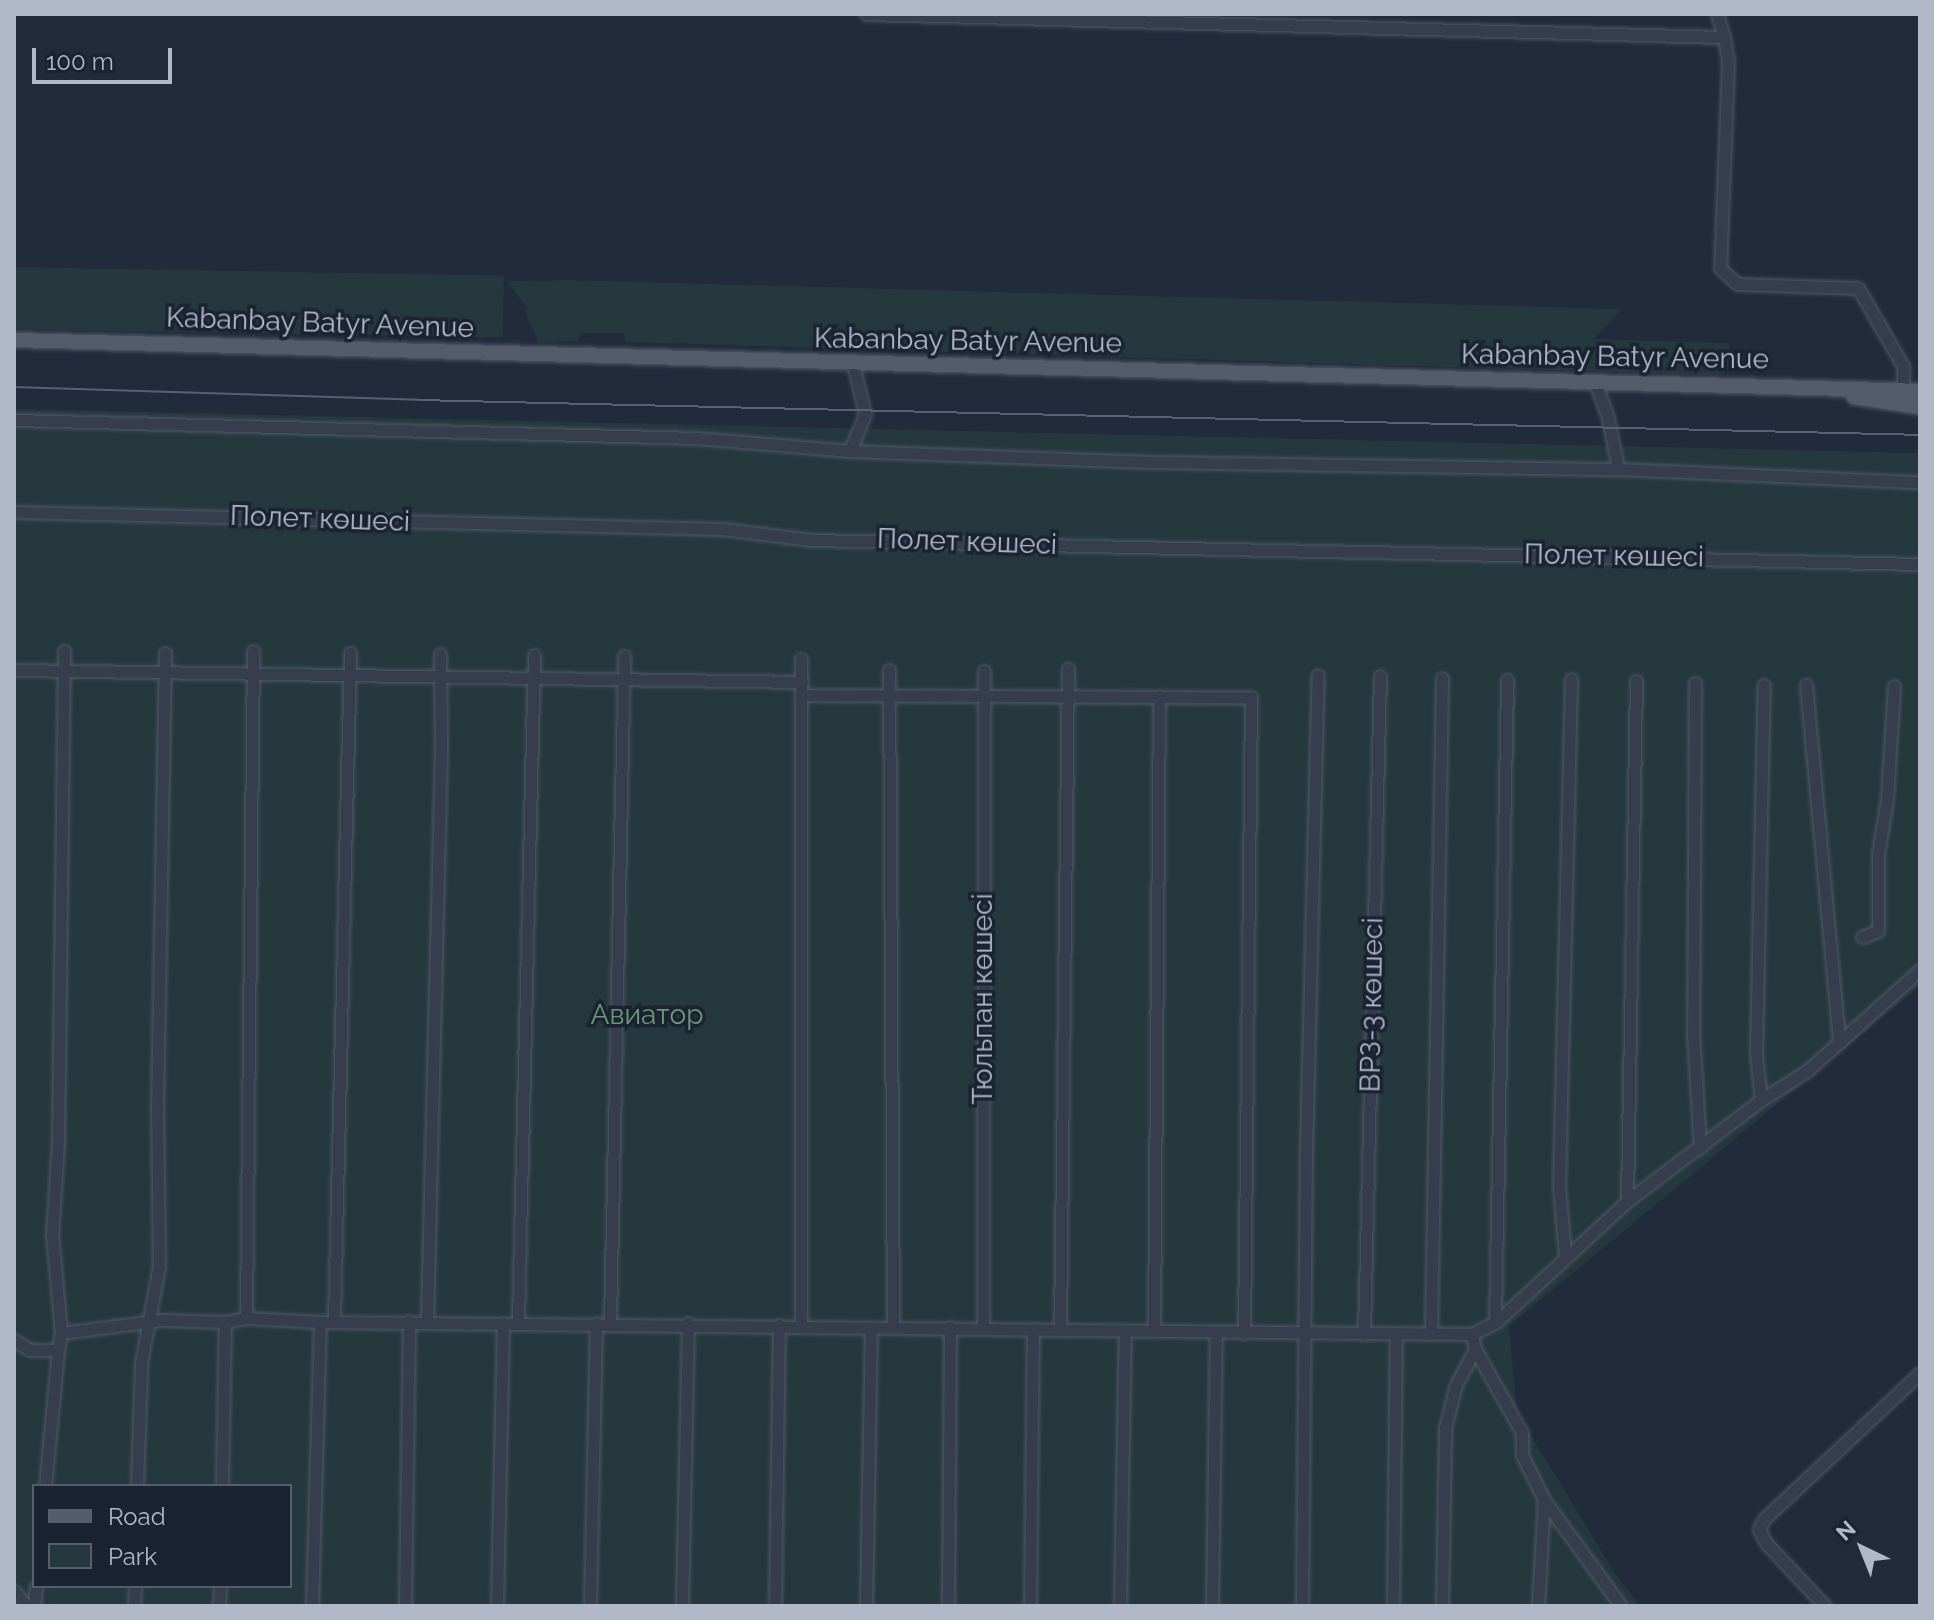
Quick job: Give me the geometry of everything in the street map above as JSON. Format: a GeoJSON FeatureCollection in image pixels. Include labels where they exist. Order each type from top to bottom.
{"type":"FeatureCollection","features":[{"type":"Feature","properties":{"kind":"main road","name":"Kabanbay Batyr Avenue"},"geometry":{"type":"LineString","coordinates":[[14,340],[1920,391]]}},
{"type":"Feature","properties":{"kind":"main road"},"geometry":{"type":"LineString","coordinates":[[1786,387],[1920,407]]}},
{"type":"Feature","properties":{"kind":"street"},"geometry":{"type":"LineString","coordinates":[[866,14],[1118,17],[1724,37]]}},
{"type":"Feature","properties":{"kind":"street"},"geometry":{"type":"LineString","coordinates":[[1717,14],[1728,63],[1720,268],[1737,284],[1858,288],[1903,366],[1903,390]]}},
{"type":"Feature","properties":{"kind":"street"},"geometry":{"type":"LineString","coordinates":[[850,451],[865,414],[853,364]]}},
{"type":"Feature","properties":{"kind":"street"},"geometry":{"type":"LineString","coordinates":[[1595,382],[1608,418],[1618,469]]}},
{"type":"Feature","properties":{"kind":"street"},"geometry":{"type":"LineString","coordinates":[[14,420],[696,438],[850,451],[1156,462],[1618,469],[1920,482]]}},
{"type":"Feature","properties":{"kind":"street","name":"Полет көшесі"},"geometry":{"type":"LineString","coordinates":[[14,512],[723,529],[811,540],[1920,564]]}},
{"type":"Feature","properties":{"kind":"street"},"geometry":{"type":"LineString","coordinates":[[45,1484],[61,1333],[52,1235],[58,1143],[64,651]]}},
{"type":"Feature","properties":{"kind":"street"},"geometry":{"type":"LineString","coordinates":[[246,1318],[253,651]]}},
{"type":"Feature","properties":{"kind":"street"},"geometry":{"type":"LineString","coordinates":[[137,1484],[141,1363],[159,1266],[157,1111],[165,653]]}},
{"type":"Feature","properties":{"kind":"street"},"geometry":{"type":"LineString","coordinates":[[334,1321],[350,653]]}},
{"type":"Feature","properties":{"kind":"street"},"geometry":{"type":"LineString","coordinates":[[427,1321],[440,654]]}},
{"type":"Feature","properties":{"kind":"street"},"geometry":{"type":"LineString","coordinates":[[518,1322],[534,655]]}},
{"type":"Feature","properties":{"kind":"street"},"geometry":{"type":"LineString","coordinates":[[610,1322],[624,656]]}},
{"type":"Feature","properties":{"kind":"street"},"geometry":{"type":"LineString","coordinates":[[801,659],[801,1324]]}},
{"type":"Feature","properties":{"kind":"street"},"geometry":{"type":"LineString","coordinates":[[1060,1329],[1068,669]]}},
{"type":"Feature","properties":{"kind":"street"},"geometry":{"type":"LineString","coordinates":[[14,670],[254,671],[441,678],[802,682]]}},
{"type":"Feature","properties":{"kind":"street"},"geometry":{"type":"LineString","coordinates":[[889,670],[893,1327]]}},
{"type":"Feature","properties":{"kind":"street","name":"Тюльпан көшесі"},"geometry":{"type":"LineString","coordinates":[[983,1327],[984,671]]}},
{"type":"Feature","properties":{"kind":"street"},"geometry":{"type":"LineString","coordinates":[[1302,1606],[1311,843],[1318,675]]}},
{"type":"Feature","properties":{"kind":"street","name":"ВРЗ-3 көшесі"},"geometry":{"type":"LineString","coordinates":[[1364,1334],[1380,676]]}},
{"type":"Feature","properties":{"kind":"street"},"geometry":{"type":"LineString","coordinates":[[1431,1334],[1442,678]]}},
{"type":"Feature","properties":{"kind":"street"},"geometry":{"type":"LineString","coordinates":[[1565,1255],[1559,1186],[1571,679]]}},
{"type":"Feature","properties":{"kind":"street"},"geometry":{"type":"LineString","coordinates":[[1495,1323],[1507,680]]}},
{"type":"Feature","properties":{"kind":"street"},"geometry":{"type":"LineString","coordinates":[[1627,1201],[1636,681]]}},
{"type":"Feature","properties":{"kind":"street"},"geometry":{"type":"LineString","coordinates":[[1695,683],[1693,1033],[1700,1148]]}},
{"type":"Feature","properties":{"kind":"street"},"geometry":{"type":"LineString","coordinates":[[1761,1100],[1756,1053],[1764,685]]}},
{"type":"Feature","properties":{"kind":"street"},"geometry":{"type":"LineString","coordinates":[[1806,685],[1839,1042]]}},
{"type":"Feature","properties":{"kind":"street"},"geometry":{"type":"LineString","coordinates":[[1862,937],[1878,931],[1878,854],[1887,799],[1894,686]]}},
{"type":"Feature","properties":{"kind":"street"},"geometry":{"type":"LineString","coordinates":[[802,695],[1069,693],[1251,697],[1244,1333]]}},
{"type":"Feature","properties":{"kind":"street"},"geometry":{"type":"LineString","coordinates":[[1154,1330],[1159,696]]}},
{"type":"Feature","properties":{"kind":"street"},"geometry":{"type":"LineString","coordinates":[[61,1333],[189,1319],[225,1322],[246,1318],[320,1322],[610,1322],[1472,1334],[1495,1323],[1565,1255],[1627,1201],[1761,1100],[1808,1070],[1920,970]]}},
{"type":"Feature","properties":{"kind":"street"},"geometry":{"type":"LineString","coordinates":[[405,1606],[409,1321]]}},
{"type":"Feature","properties":{"kind":"street"},"geometry":{"type":"LineString","coordinates":[[222,1484],[225,1322]]}},
{"type":"Feature","properties":{"kind":"street"},"geometry":{"type":"LineString","coordinates":[[312,1606],[320,1322]]}},
{"type":"Feature","properties":{"kind":"street"},"geometry":{"type":"LineString","coordinates":[[497,1606],[503,1323]]}},
{"type":"Feature","properties":{"kind":"street"},"geometry":{"type":"LineString","coordinates":[[590,1606],[596,1323]]}},
{"type":"Feature","properties":{"kind":"street"},"geometry":{"type":"LineString","coordinates":[[682,1606],[688,1323]]}},
{"type":"Feature","properties":{"kind":"street"},"geometry":{"type":"LineString","coordinates":[[775,1606],[779,1325]]}},
{"type":"Feature","properties":{"kind":"street"},"geometry":{"type":"LineString","coordinates":[[948,1606],[950,1327]]}},
{"type":"Feature","properties":{"kind":"street"},"geometry":{"type":"LineString","coordinates":[[866,1606],[871,1328]]}},
{"type":"Feature","properties":{"kind":"street"},"geometry":{"type":"LineString","coordinates":[[1030,1606],[1033,1329]]}},
{"type":"Feature","properties":{"kind":"street"},"geometry":{"type":"LineString","coordinates":[[1120,1606],[1125,1331]]}},
{"type":"Feature","properties":{"kind":"street"},"geometry":{"type":"LineString","coordinates":[[1212,1606],[1216,1332]]}},
{"type":"Feature","properties":{"kind":"street"},"geometry":{"type":"LineString","coordinates":[[1472,1334],[1475,1349],[1522,1433],[1522,1455],[1544,1500],[1621,1606]]}},
{"type":"Feature","properties":{"kind":"street"},"geometry":{"type":"LineString","coordinates":[[1393,1606],[1396,1335]]}},
{"type":"Feature","properties":{"kind":"street"},"geometry":{"type":"LineString","coordinates":[[14,1340],[30,1350],[58,1350]]}},
{"type":"Feature","properties":{"kind":"street"},"geometry":{"type":"LineString","coordinates":[[1442,1606],[1445,1428],[1456,1385],[1475,1349]]}},
{"type":"Feature","properties":{"kind":"street"},"geometry":{"type":"LineString","coordinates":[[1825,1606],[1766,1543],[1759,1529],[1764,1519],[1920,1373]]}},
{"type":"Feature","properties":{"kind":"street"},"geometry":{"type":"LineString","coordinates":[[1538,1606],[1544,1500]]}},
{"type":"Feature","properties":{"kind":"street"},"geometry":{"type":"LineString","coordinates":[[14,1591],[26,1606]]}},
{"type":"Feature","properties":{"kind":"green space"},"geometry":{"type":"Polygon","coordinates":[[[14,267],[504,276],[503,338],[14,329],[14,267]]]}},
{"type":"Feature","properties":{"kind":"green space"},"geometry":{"type":"Polygon","coordinates":[[[567,280],[1622,309],[1594,339],[1728,343],[1736,368],[1720,375],[625,342],[624,333],[582,333],[577,341],[539,343],[525,311],[529,310],[507,281],[567,280]]]}},
{"type":"Feature","properties":{"kind":"green space","name":"Авиатор"},"geometry":{"type":"Polygon","coordinates":[[[14,409],[1920,453],[1920,986],[1509,1326],[1517,1413],[1615,1573],[1640,1606],[23,1606],[14,1595],[14,409]]]}},
{"type":"Feature","properties":{"kind":"tram line"},"geometry":{"type":"LineString","coordinates":[[14,387],[418,400],[1920,435]]}}]}
